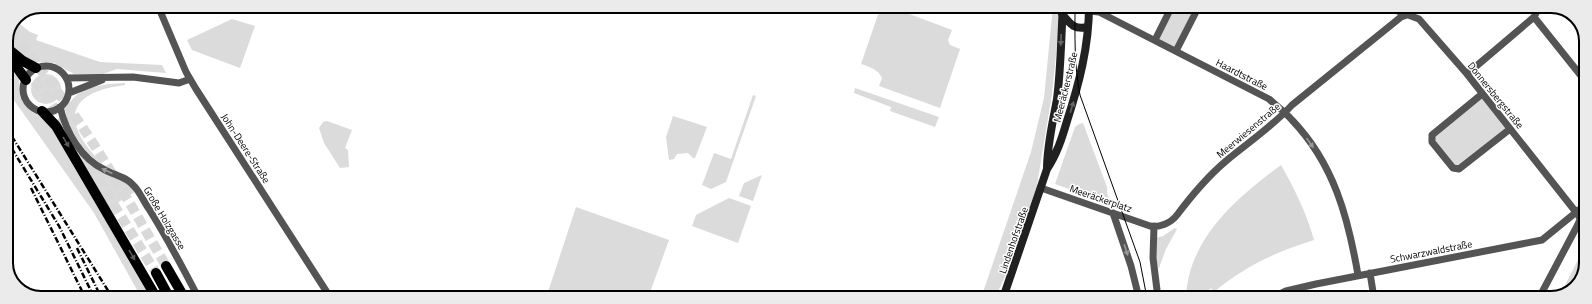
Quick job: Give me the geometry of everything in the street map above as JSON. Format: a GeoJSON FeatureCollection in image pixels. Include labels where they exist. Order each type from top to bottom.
{"type":"FeatureCollection","features":[{"type":"Feature","properties":{"kind":"main road"},"geometry":{"type":"LineString","coordinates":[[13,53],[23,61],[36,68]]}},
{"type":"Feature","properties":{"kind":"main road"},"geometry":{"type":"LineString","coordinates":[[13,65],[26,80]]}},
{"type":"Feature","properties":{"kind":"main road"},"geometry":{"type":"LineString","coordinates":[[42,111],[56,126],[152,291]]}},
{"type":"Feature","properties":{"kind":"main road"},"geometry":{"type":"LineString","coordinates":[[166,266],[181,291]]}},
{"type":"Feature","properties":{"kind":"main road"},"geometry":{"type":"LineString","coordinates":[[156,273],[166,291]]}},
{"type":"Feature","properties":{"kind":"street","name":"John-Deere-Straße"},"geometry":{"type":"LineString","coordinates":[[161,13],[190,79],[326,291]]}},
{"type":"Feature","properties":{"kind":"street","name":"Meeräckerstraße"},"geometry":{"type":"LineString","coordinates":[[1041,188],[1047,169],[1047,156],[1060,72],[1063,13]]}},
{"type":"Feature","properties":{"kind":"street"},"geometry":{"type":"LineString","coordinates":[[1064,13],[1070,24],[1075,28],[1088,27]]}},
{"type":"Feature","properties":{"kind":"street","name":"Meeräckerstraße"},"geometry":{"type":"LineString","coordinates":[[1047,169],[1055,158],[1076,91],[1084,53],[1089,13]]}},
{"type":"Feature","properties":{"kind":"street","name":"Haardtstraße"},"geometry":{"type":"LineString","coordinates":[[1101,13],[1269,99],[1292,120],[1317,153],[1334,182],[1349,226],[1358,275]]}},
{"type":"Feature","properties":{"kind":"street"},"geometry":{"type":"LineString","coordinates":[[1155,40],[1168,13]]}},
{"type":"Feature","properties":{"kind":"street"},"geometry":{"type":"LineString","coordinates":[[1176,51],[1195,13]]}},
{"type":"Feature","properties":{"kind":"street","name":"Donnersbergstraße"},"geometry":{"type":"LineString","coordinates":[[1402,13],[1418,19],[1467,74],[1577,212]]}},
{"type":"Feature","properties":{"kind":"street"},"geometry":{"type":"LineString","coordinates":[[1467,74],[1534,17],[1536,13]]}},
{"type":"Feature","properties":{"kind":"street","name":"Meerwiesenstraße"},"geometry":{"type":"LineString","coordinates":[[1154,226],[1171,221],[1197,188],[1216,170],[1279,120],[1292,105],[1389,26],[1401,17],[1407,15]]}},
{"type":"Feature","properties":{"kind":"street"},"geometry":{"type":"LineString","coordinates":[[1534,17],[1579,73]]}},
{"type":"Feature","properties":{"kind":"street"},"geometry":{"type":"LineString","coordinates":[[50,66],[62,72],[66,78],[69,88],[67,99],[55,110],[42,111],[30,105],[26,100],[24,93],[26,80],[28,75],[36,68],[50,66]]}},
{"type":"Feature","properties":{"kind":"street"},"geometry":{"type":"LineString","coordinates":[[66,78],[133,77],[179,83],[190,79]]}},
{"type":"Feature","properties":{"kind":"street"},"geometry":{"type":"LineString","coordinates":[[69,93],[110,78]]}},
{"type":"Feature","properties":{"kind":"street"},"geometry":{"type":"LineString","coordinates":[[1482,94],[1432,135],[1432,142],[1453,168],[1459,169],[1510,129]]}},
{"type":"Feature","properties":{"kind":"street","name":"Große Holzgasse"},"geometry":{"type":"LineString","coordinates":[[60,107],[64,124],[87,157],[104,170],[126,179],[134,185],[156,219],[195,291]]}},
{"type":"Feature","properties":{"kind":"street","name":"Meeräckerplatz"},"geometry":{"type":"LineString","coordinates":[[1041,188],[1154,226]]}},
{"type":"Feature","properties":{"kind":"street","name":"Lindenhofstraße"},"geometry":{"type":"LineString","coordinates":[[1005,291],[1041,188]]}},
{"type":"Feature","properties":{"kind":"street"},"geometry":{"type":"LineString","coordinates":[[1577,212],[1579,217]]}},
{"type":"Feature","properties":{"kind":"street","name":"Schwarzwaldstraße"},"geometry":{"type":"LineString","coordinates":[[1286,291],[1358,275],[1542,240],[1577,212]]}},
{"type":"Feature","properties":{"kind":"street"},"geometry":{"type":"LineString","coordinates":[[1113,213],[1131,266],[1137,291]]}},
{"type":"Feature","properties":{"kind":"street"},"geometry":{"type":"LineString","coordinates":[[1543,291],[1579,222]]}},
{"type":"Feature","properties":{"kind":"street"},"geometry":{"type":"LineString","coordinates":[[1154,226],[1153,262],[1157,291]]}},
{"type":"Feature","properties":{"kind":"street"},"geometry":{"type":"LineString","coordinates":[[1370,273],[1373,291]]}},
{"type":"Feature","properties":{"kind":"shaded area"},"geometry":{"type":"Polygon","coordinates":[[[879,13],[907,13],[952,30],[948,40],[950,45],[960,49],[940,108],[879,86],[882,78],[878,72],[861,64],[879,13]]]}},
{"type":"Feature","properties":{"kind":"shaded area"},"geometry":{"type":"Polygon","coordinates":[[[1052,13],[1060,13],[1052,94],[1037,185],[1013,259],[998,291],[983,291],[1031,152],[1044,98],[1052,13]]]}},
{"type":"Feature","properties":{"kind":"shaded area"},"geometry":{"type":"Polygon","coordinates":[[[1168,13],[1195,13],[1176,51],[1155,40],[1168,13]]]}},
{"type":"Feature","properties":{"kind":"shaded area"},"geometry":{"type":"Polygon","coordinates":[[[232,19],[255,26],[240,68],[192,50],[187,40],[232,19]]]}},
{"type":"Feature","properties":{"kind":"shaded area"},"geometry":{"type":"Polygon","coordinates":[[[19,23],[30,32],[38,35],[36,40],[100,62],[162,65],[166,73],[117,69],[103,74],[74,74],[54,63],[34,62],[13,47],[15,30],[19,23]]]}},
{"type":"Feature","properties":{"kind":"shaded area"},"geometry":{"type":"Polygon","coordinates":[[[13,71],[19,78],[20,92],[23,102],[32,112],[42,117],[54,129],[148,291],[138,291],[94,213],[13,99],[13,71]]]}},
{"type":"Feature","properties":{"kind":"shaded area"},"geometry":{"type":"Polygon","coordinates":[[[46,74],[56,79],[61,89],[56,99],[46,104],[36,99],[31,89],[36,79],[46,74]]]}},
{"type":"Feature","properties":{"kind":"shaded area"},"geometry":{"type":"Polygon","coordinates":[[[125,83],[125,85],[102,90],[84,99],[78,106],[75,115],[76,126],[82,139],[100,163],[85,150],[71,129],[66,117],[67,109],[74,97],[80,92],[102,85],[125,83]]]}},
{"type":"Feature","properties":{"kind":"shaded area"},"geometry":{"type":"Polygon","coordinates":[[[855,88],[939,117],[935,127],[890,111],[891,107],[854,93],[855,88]]]}},
{"type":"Feature","properties":{"kind":"shaded area"},"geometry":{"type":"Polygon","coordinates":[[[1482,94],[1510,129],[1459,169],[1453,168],[1432,135],[1482,94]]]}},
{"type":"Feature","properties":{"kind":"shaded area"},"geometry":{"type":"Polygon","coordinates":[[[753,95],[756,96],[726,182],[711,189],[702,185],[714,153],[731,159],[753,95]]]}},
{"type":"Feature","properties":{"kind":"shaded area"},"geometry":{"type":"Polygon","coordinates":[[[673,116],[707,127],[695,158],[688,153],[677,154],[674,159],[669,160],[666,137],[673,116]]]}},
{"type":"Feature","properties":{"kind":"shaded area"},"geometry":{"type":"Polygon","coordinates":[[[327,121],[352,130],[345,148],[348,150],[349,167],[340,168],[324,143],[319,128],[323,122],[327,121]]]}},
{"type":"Feature","properties":{"kind":"shaded area"},"geometry":{"type":"Polygon","coordinates":[[[1083,123],[1107,187],[1107,193],[1111,204],[1055,184],[1075,127],[1083,123]]]}},
{"type":"Feature","properties":{"kind":"shaded area"},"geometry":{"type":"Polygon","coordinates":[[[82,157],[96,169],[125,182],[135,192],[109,208],[80,158],[82,157]]]}},
{"type":"Feature","properties":{"kind":"shaded area"},"geometry":{"type":"Polygon","coordinates":[[[1281,165],[1300,201],[1314,240],[1274,255],[1249,267],[1215,291],[1211,288],[1208,291],[1187,291],[1189,277],[1205,238],[1232,206],[1264,177],[1281,165]]]}},
{"type":"Feature","properties":{"kind":"shaded area"},"geometry":{"type":"Polygon","coordinates":[[[762,175],[753,201],[739,196],[744,183],[762,175]]]}},
{"type":"Feature","properties":{"kind":"shaded area"},"geometry":{"type":"Polygon","coordinates":[[[729,198],[751,206],[738,243],[692,226],[696,215],[729,198]]]}},
{"type":"Feature","properties":{"kind":"shaded area"},"geometry":{"type":"Polygon","coordinates":[[[576,207],[669,240],[651,291],[548,291],[576,207]]]}},
{"type":"Feature","properties":{"kind":"shaded area"},"geometry":{"type":"Polygon","coordinates":[[[1175,228],[1177,229],[1158,268],[1155,254],[1156,238],[1163,236],[1175,228]]]}},
{"type":"Feature","properties":{"kind":"shaded area"},"geometry":{"type":"Polygon","coordinates":[[[1579,258],[1578,272],[1570,284],[1564,288],[1579,258]]]}},
{"type":"Feature","properties":{"kind":"tunnel"},"geometry":{"type":"LineString","coordinates":[[14,37],[49,80],[84,130],[113,175],[166,266]]}},
{"type":"Feature","properties":{"kind":"tunnel"},"geometry":{"type":"LineString","coordinates":[[15,58],[44,92],[66,127]]}},
{"type":"Feature","properties":{"kind":"tunnel"},"geometry":{"type":"LineString","coordinates":[[82,153],[156,273]]}},
{"type":"Feature","properties":{"kind":"tram line"},"geometry":{"type":"LineString","coordinates":[[1075,13],[1076,62],[1080,95],[1140,262],[1146,291]]}},
{"type":"Feature","properties":{"kind":"railway"},"geometry":{"type":"LineString","coordinates":[[13,138],[108,291]]}},
{"type":"Feature","properties":{"kind":"railway"},"geometry":{"type":"LineString","coordinates":[[13,150],[59,226],[91,291]]}},
{"type":"Feature","properties":{"kind":"railway"},"geometry":{"type":"LineString","coordinates":[[31,188],[82,291]]}},
{"type":"Feature","properties":{"kind":"railway"},"geometry":{"type":"LineString","coordinates":[[77,248],[98,291]]}}]}
